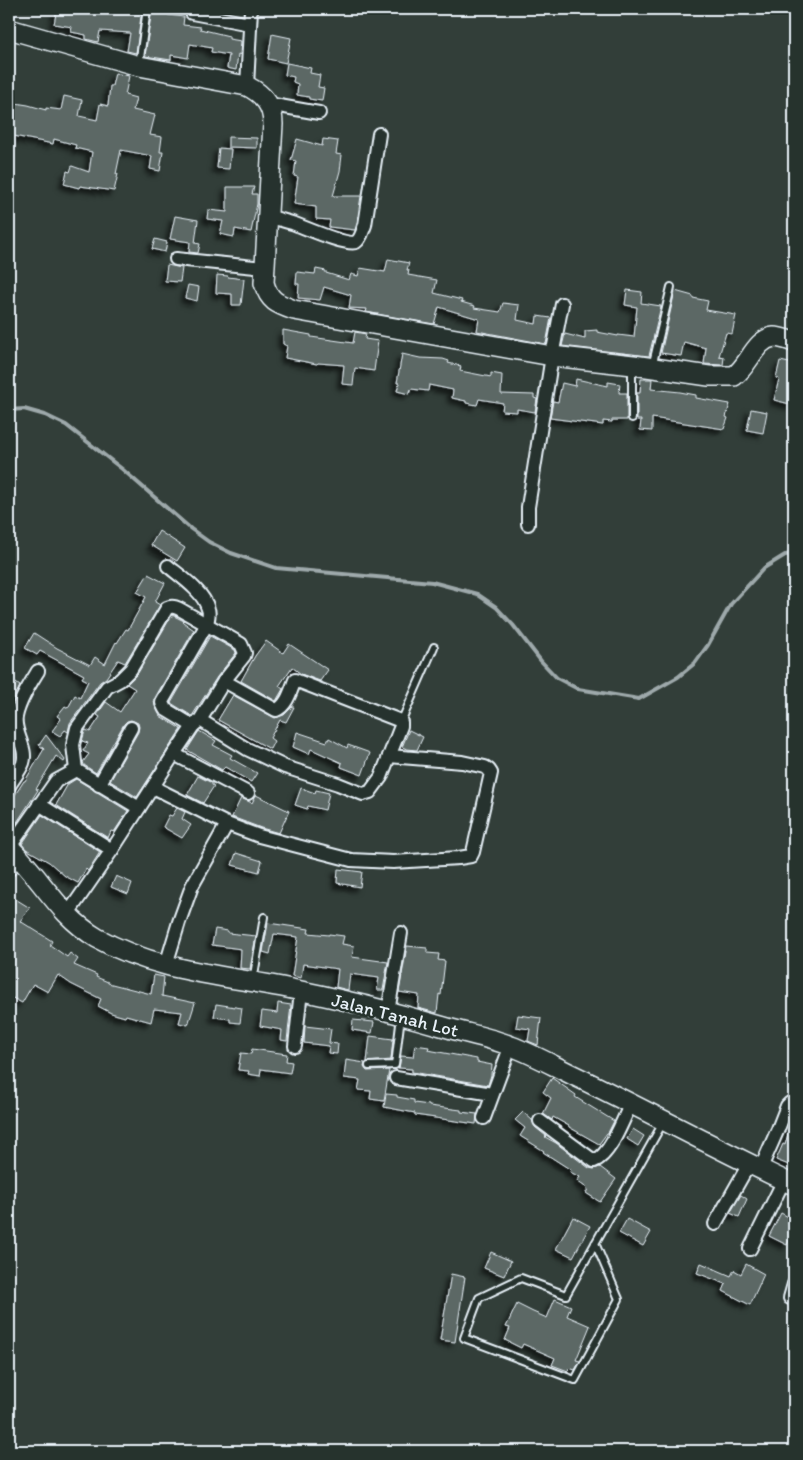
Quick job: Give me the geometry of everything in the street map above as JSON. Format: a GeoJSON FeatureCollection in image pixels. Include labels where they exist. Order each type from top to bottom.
{"type":"FeatureCollection","features":[{"type":"Feature","properties":{"kind":"street"},"geometry":{"type":"LineString","coordinates":[[247,86],[251,9]]}},
{"type":"Feature","properties":{"kind":"street"},"geometry":{"type":"LineString","coordinates":[[192,13],[250,24]]}},
{"type":"Feature","properties":{"kind":"street"},"geometry":{"type":"LineString","coordinates":[[9,29],[139,66],[247,86],[259,93],[268,104],[273,118],[264,283],[270,298],[276,303],[294,310],[552,356],[709,376],[734,376],[742,369],[754,350],[762,342],[774,337],[794,342]]}},
{"type":"Feature","properties":{"kind":"street"},"geometry":{"type":"LineString","coordinates":[[268,104],[319,113]]}},
{"type":"Feature","properties":{"kind":"street"},"geometry":{"type":"LineString","coordinates":[[268,216],[351,243],[356,242],[360,238],[365,225],[379,134]]}},
{"type":"Feature","properties":{"kind":"street"},"geometry":{"type":"LineString","coordinates":[[176,259],[264,268]]}},
{"type":"Feature","properties":{"kind":"street"},"geometry":{"type":"LineString","coordinates":[[528,524],[528,507],[562,304]]}},
{"type":"Feature","properties":{"kind":"street"},"geometry":{"type":"LineString","coordinates":[[168,566],[199,592],[206,601],[209,610],[207,624],[163,700],[162,703],[165,709],[285,767],[363,794],[370,792],[381,777],[401,726],[401,722],[398,720],[295,680],[281,708],[276,710],[224,681]]}},
{"type":"Feature","properties":{"kind":"street"},"geometry":{"type":"LineString","coordinates":[[67,915],[112,850],[174,754],[224,681],[244,656],[241,644],[175,607],[167,608],[131,669],[120,680],[107,687],[78,728],[73,745],[76,770]]}},
{"type":"Feature","properties":{"kind":"street"},"geometry":{"type":"LineString","coordinates":[[9,786],[23,762],[22,748],[15,718],[18,708],[38,671]]}},
{"type":"Feature","properties":{"kind":"street"},"geometry":{"type":"LineString","coordinates":[[99,785],[131,728]]}},
{"type":"Feature","properties":{"kind":"street"},"geometry":{"type":"LineString","coordinates":[[174,754],[248,793]]}},
{"type":"Feature","properties":{"kind":"street"},"geometry":{"type":"LineString","coordinates":[[153,787],[227,824],[259,836],[351,860],[393,862],[467,858],[471,856],[491,773],[490,770],[485,767],[462,762],[389,756]]}},
{"type":"Feature","properties":{"kind":"street"},"geometry":{"type":"LineString","coordinates":[[76,770],[139,808]]}},
{"type":"Feature","properties":{"kind":"street"},"geometry":{"type":"LineString","coordinates":[[11,855],[39,804],[56,782],[76,770]]}},
{"type":"Feature","properties":{"kind":"street"},"geometry":{"type":"LineString","coordinates":[[39,804],[112,850]]}},
{"type":"Feature","properties":{"kind":"street"},"geometry":{"type":"LineString","coordinates":[[166,965],[192,886],[227,824]]}},
{"type":"Feature","properties":{"kind":"street","name":"Jalan Tanah Lot"},"geometry":{"type":"LineString","coordinates":[[11,855],[67,915],[96,937],[130,954],[179,969],[253,982],[394,1013],[511,1046],[631,1103],[789,1183]]}},
{"type":"Feature","properties":{"kind":"street"},"geometry":{"type":"LineString","coordinates":[[394,1013],[401,933]]}},
{"type":"Feature","properties":{"kind":"street"},"geometry":{"type":"LineString","coordinates":[[295,1046],[301,992]]}},
{"type":"Feature","properties":{"kind":"street"},"geometry":{"type":"LineString","coordinates":[[484,1118],[511,1046]]}},
{"type":"Feature","properties":{"kind":"street"},"geometry":{"type":"LineString","coordinates":[[396,1078],[492,1094]]}},
{"type":"Feature","properties":{"kind":"street"},"geometry":{"type":"LineString","coordinates":[[540,1121],[594,1161],[602,1156],[611,1143],[631,1103]]}},
{"type":"Feature","properties":{"kind":"street"},"geometry":{"type":"LineString","coordinates":[[715,1224],[755,1167],[778,1129],[787,1106],[790,1103],[794,1103]]}},
{"type":"Feature","properties":{"kind":"street"},"geometry":{"type":"LineString","coordinates":[[750,1249],[789,1183]]}},
{"type":"Feature","properties":{"kind":"street"},"geometry":{"type":"LineString","coordinates":[[790,1298],[794,1284]]}},
{"type":"Feature","properties":{"kind":"lane"},"geometry":{"type":"LineString","coordinates":[[139,66],[146,9]]}},
{"type":"Feature","properties":{"kind":"lane"},"geometry":{"type":"LineString","coordinates":[[652,368],[670,287]]}},
{"type":"Feature","properties":{"kind":"lane"},"geometry":{"type":"LineString","coordinates":[[632,365],[632,418]]}},
{"type":"Feature","properties":{"kind":"lane"},"geometry":{"type":"LineString","coordinates":[[401,722],[434,647]]}},
{"type":"Feature","properties":{"kind":"lane"},"geometry":{"type":"LineString","coordinates":[[253,982],[264,917]]}},
{"type":"Feature","properties":{"kind":"lane"},"geometry":{"type":"LineString","coordinates":[[369,1066],[395,1065],[394,1013]]}},
{"type":"Feature","properties":{"kind":"lane"},"geometry":{"type":"LineString","coordinates":[[595,1243],[619,1299],[575,1380],[464,1338],[479,1298],[520,1278],[566,1295],[595,1243],[665,1120]]}},
{"type":"Feature","properties":{"kind":"building"},"geometry":{"type":"Polygon","coordinates":[[[57,9],[142,9],[136,53],[127,51],[130,33],[100,31],[98,42],[86,39],[86,35],[71,32],[72,27],[54,24],[57,9]]]}},
{"type":"Feature","properties":{"kind":"building"},"geometry":{"type":"Polygon","coordinates":[[[152,9],[169,13],[168,15],[184,17],[183,25],[201,27],[200,29],[241,41],[236,70],[227,68],[229,55],[211,52],[212,48],[190,44],[188,58],[171,55],[171,60],[145,56],[152,9]]]}},
{"type":"Feature","properties":{"kind":"building"},"geometry":{"type":"Polygon","coordinates":[[[272,34],[291,38],[286,63],[268,59],[272,34]]]}},
{"type":"Feature","properties":{"kind":"building"},"geometry":{"type":"Polygon","coordinates":[[[287,63],[311,68],[310,73],[320,75],[318,87],[324,88],[322,101],[297,95],[298,84],[293,82],[294,77],[285,75],[287,63]]]}},
{"type":"Feature","properties":{"kind":"building"},"geometry":{"type":"Polygon","coordinates":[[[115,73],[129,76],[125,95],[136,98],[133,110],[155,115],[150,135],[162,137],[160,152],[163,152],[160,171],[150,169],[152,156],[121,150],[114,191],[80,186],[79,188],[64,184],[67,171],[70,172],[72,166],[89,172],[92,152],[75,148],[76,145],[54,139],[53,144],[9,135],[9,102],[46,110],[46,108],[61,110],[64,96],[82,100],[79,116],[97,120],[100,104],[108,106],[110,86],[112,86],[115,73]]]}},
{"type":"Feature","properties":{"kind":"building"},"geometry":{"type":"Polygon","coordinates":[[[228,137],[257,138],[257,148],[228,147],[228,137]]]}},
{"type":"Feature","properties":{"kind":"building"},"geometry":{"type":"Polygon","coordinates":[[[297,139],[322,146],[323,139],[338,141],[336,154],[342,155],[333,196],[361,196],[355,230],[329,227],[330,220],[316,219],[316,207],[294,204],[298,177],[294,176],[296,161],[291,160],[297,139]]]}},
{"type":"Feature","properties":{"kind":"building"},"geometry":{"type":"Polygon","coordinates":[[[219,148],[231,149],[229,169],[217,168],[219,148]]]}},
{"type":"Feature","properties":{"kind":"building"},"geometry":{"type":"Polygon","coordinates":[[[227,187],[254,187],[252,194],[257,194],[257,204],[251,232],[235,229],[234,237],[220,234],[223,221],[207,219],[208,210],[227,212],[227,187]]]}},
{"type":"Feature","properties":{"kind":"building"},"geometry":{"type":"Polygon","coordinates":[[[175,216],[198,220],[195,243],[200,244],[198,253],[189,252],[190,242],[170,239],[175,216]]]}},
{"type":"Feature","properties":{"kind":"building"},"geometry":{"type":"Polygon","coordinates":[[[155,239],[167,242],[165,252],[152,249],[155,239]]]}},
{"type":"Feature","properties":{"kind":"building"},"geometry":{"type":"Polygon","coordinates":[[[388,259],[409,263],[408,275],[437,280],[434,293],[462,300],[461,302],[475,306],[474,308],[500,312],[503,303],[519,305],[517,320],[536,324],[537,316],[551,318],[546,344],[477,331],[479,319],[439,307],[434,324],[366,312],[367,309],[349,308],[351,295],[324,287],[320,300],[298,298],[299,284],[296,284],[297,272],[315,274],[316,269],[349,280],[351,274],[358,276],[360,268],[385,272],[388,259]]]}},
{"type":"Feature","properties":{"kind":"building"},"geometry":{"type":"Polygon","coordinates":[[[167,265],[182,268],[180,282],[165,281],[167,265]]]}},
{"type":"Feature","properties":{"kind":"building"},"geometry":{"type":"Polygon","coordinates":[[[217,275],[244,279],[241,305],[232,305],[232,294],[216,293],[217,275]]]}},
{"type":"Feature","properties":{"kind":"building"},"geometry":{"type":"Polygon","coordinates":[[[188,285],[199,287],[197,301],[185,298],[188,285]]]}},
{"type":"Feature","properties":{"kind":"building"},"geometry":{"type":"Polygon","coordinates":[[[627,290],[642,292],[641,303],[661,306],[649,356],[562,346],[565,334],[585,339],[585,331],[597,330],[597,332],[618,336],[634,337],[637,307],[625,305],[627,290]]]}},
{"type":"Feature","properties":{"kind":"building"},"geometry":{"type":"Polygon","coordinates":[[[675,291],[708,301],[706,310],[736,315],[732,334],[726,333],[719,356],[724,357],[723,365],[704,364],[706,348],[684,342],[681,356],[661,353],[675,291]]]}},
{"type":"Feature","properties":{"kind":"building"},"geometry":{"type":"Polygon","coordinates":[[[283,330],[311,335],[311,337],[353,343],[355,332],[366,334],[365,339],[378,341],[374,371],[355,368],[353,385],[342,384],[344,365],[317,364],[285,358],[287,346],[283,344],[283,330]]]}},
{"type":"Feature","properties":{"kind":"building"},"geometry":{"type":"Polygon","coordinates":[[[402,354],[420,358],[443,359],[449,361],[448,363],[461,366],[460,371],[491,377],[491,373],[502,375],[501,394],[534,395],[534,398],[537,399],[535,412],[517,409],[517,412],[502,411],[503,403],[479,399],[477,405],[466,403],[466,401],[452,398],[453,390],[429,385],[428,391],[411,389],[409,394],[397,391],[402,354]]]}},
{"type":"Feature","properties":{"kind":"building"},"geometry":{"type":"Polygon","coordinates":[[[780,361],[794,364],[794,405],[774,400],[779,379],[776,378],[780,361]]]}},
{"type":"Feature","properties":{"kind":"building"},"geometry":{"type":"Polygon","coordinates":[[[576,379],[608,386],[608,382],[620,384],[619,393],[627,393],[627,420],[603,421],[603,425],[550,418],[553,401],[558,402],[562,383],[575,386],[576,379]]]}},
{"type":"Feature","properties":{"kind":"building"},"geometry":{"type":"Polygon","coordinates":[[[641,379],[652,379],[651,389],[696,395],[696,398],[730,404],[724,429],[652,418],[652,431],[640,430],[641,420],[637,420],[637,393],[640,393],[641,379]]]}},
{"type":"Feature","properties":{"kind":"building"},"geometry":{"type":"Polygon","coordinates":[[[751,409],[767,412],[763,433],[747,430],[751,409]]]}},
{"type":"Feature","properties":{"kind":"building"},"geometry":{"type":"Polygon","coordinates":[[[159,531],[185,548],[177,561],[151,545],[159,531]]]}},
{"type":"Feature","properties":{"kind":"building"},"geometry":{"type":"Polygon","coordinates":[[[148,574],[165,583],[155,602],[160,605],[125,663],[118,660],[70,723],[68,732],[65,730],[60,736],[52,731],[61,719],[57,716],[65,706],[68,708],[75,695],[80,698],[88,681],[82,678],[84,675],[40,651],[37,655],[25,648],[34,633],[57,648],[90,665],[95,657],[105,664],[116,642],[126,629],[128,630],[146,597],[137,592],[148,574]]]}},
{"type":"Feature","properties":{"kind":"building"},"geometry":{"type":"Polygon","coordinates":[[[172,615],[184,621],[194,630],[154,700],[160,716],[181,729],[137,797],[110,781],[138,732],[138,723],[131,720],[124,724],[96,773],[84,765],[83,762],[89,754],[83,751],[88,743],[82,741],[85,731],[90,732],[100,717],[97,715],[106,702],[120,712],[135,689],[127,684],[138,673],[172,615]]]}},
{"type":"Feature","properties":{"kind":"building"},"geometry":{"type":"Polygon","coordinates":[[[210,636],[235,650],[236,653],[217,677],[192,716],[171,703],[210,636]]]}},
{"type":"Feature","properties":{"kind":"building"},"geometry":{"type":"Polygon","coordinates":[[[266,641],[283,653],[289,644],[328,670],[320,681],[301,674],[292,667],[279,686],[283,689],[276,701],[241,681],[266,641]]]}},
{"type":"Feature","properties":{"kind":"building"},"geometry":{"type":"Polygon","coordinates":[[[9,678],[20,686],[9,712],[9,678]]]}},
{"type":"Feature","properties":{"kind":"building"},"geometry":{"type":"Polygon","coordinates":[[[233,695],[275,718],[284,715],[294,707],[286,722],[280,720],[270,738],[274,741],[270,749],[218,720],[233,695]]]}},
{"type":"Feature","properties":{"kind":"building"},"geometry":{"type":"Polygon","coordinates":[[[409,730],[423,737],[417,750],[402,747],[409,730]]]}},
{"type":"Feature","properties":{"kind":"building"},"geometry":{"type":"Polygon","coordinates":[[[199,731],[216,741],[213,745],[232,755],[230,758],[257,773],[251,782],[225,767],[222,770],[187,750],[199,731]]]}},
{"type":"Feature","properties":{"kind":"building"},"geometry":{"type":"Polygon","coordinates":[[[297,732],[327,742],[329,738],[347,748],[348,745],[370,753],[362,775],[341,767],[342,763],[311,749],[309,754],[293,747],[297,732]]]}},
{"type":"Feature","properties":{"kind":"building"},"geometry":{"type":"Polygon","coordinates":[[[46,735],[65,760],[64,762],[56,756],[36,789],[38,790],[10,833],[9,804],[44,749],[39,745],[46,735]]]}},
{"type":"Feature","properties":{"kind":"building"},"geometry":{"type":"Polygon","coordinates":[[[198,776],[214,786],[203,803],[187,795],[198,776]]]}},
{"type":"Feature","properties":{"kind":"building"},"geometry":{"type":"Polygon","coordinates":[[[76,779],[128,811],[114,832],[111,831],[108,838],[56,805],[68,784],[76,779]]]}},
{"type":"Feature","properties":{"kind":"building"},"geometry":{"type":"Polygon","coordinates":[[[301,788],[315,793],[316,790],[329,793],[325,810],[308,806],[307,809],[295,805],[301,788]]]}},
{"type":"Feature","properties":{"kind":"building"},"geometry":{"type":"Polygon","coordinates":[[[256,795],[289,811],[279,833],[232,817],[241,798],[252,803],[256,795]]]}},
{"type":"Feature","properties":{"kind":"building"},"geometry":{"type":"Polygon","coordinates":[[[177,808],[185,812],[182,819],[191,825],[182,838],[163,827],[169,815],[172,816],[177,808]]]}},
{"type":"Feature","properties":{"kind":"building"},"geometry":{"type":"Polygon","coordinates":[[[42,815],[100,852],[88,871],[86,869],[78,883],[65,876],[49,862],[26,849],[22,844],[42,815]]]}},
{"type":"Feature","properties":{"kind":"building"},"geometry":{"type":"Polygon","coordinates":[[[236,853],[262,861],[259,872],[232,865],[236,853]]]}},
{"type":"Feature","properties":{"kind":"building"},"geometry":{"type":"Polygon","coordinates":[[[338,869],[362,872],[360,887],[337,883],[338,869]]]}},
{"type":"Feature","properties":{"kind":"building"},"geometry":{"type":"Polygon","coordinates":[[[116,876],[132,883],[128,894],[111,887],[116,876]]]}},
{"type":"Feature","properties":{"kind":"building"},"geometry":{"type":"Polygon","coordinates":[[[9,895],[30,908],[20,921],[52,941],[50,945],[67,957],[70,953],[78,959],[74,965],[97,975],[96,977],[108,983],[151,994],[154,975],[164,977],[162,996],[195,1003],[188,1025],[179,1023],[182,1012],[154,1009],[151,1022],[111,1013],[98,1006],[101,999],[71,984],[58,975],[48,992],[33,984],[22,1003],[9,996],[9,895]]]}},
{"type":"Feature","properties":{"kind":"building"},"geometry":{"type":"Polygon","coordinates":[[[268,923],[309,929],[308,933],[344,936],[342,944],[354,946],[352,957],[388,962],[383,990],[377,990],[379,978],[350,974],[348,990],[336,987],[338,969],[303,964],[301,978],[292,976],[298,937],[274,934],[270,954],[263,952],[268,923]]]}},
{"type":"Feature","properties":{"kind":"building"},"geometry":{"type":"Polygon","coordinates":[[[215,929],[228,931],[228,933],[256,936],[250,969],[240,968],[241,949],[212,945],[215,929]]]}},
{"type":"Feature","properties":{"kind":"building"},"geometry":{"type":"Polygon","coordinates":[[[407,946],[427,948],[427,953],[439,954],[438,960],[445,961],[437,1013],[418,1008],[419,995],[399,992],[407,946]]]}},
{"type":"Feature","properties":{"kind":"building"},"geometry":{"type":"Polygon","coordinates":[[[278,1003],[291,1005],[287,1041],[281,1040],[282,1030],[260,1026],[262,1011],[277,1013],[278,1003]]]}},
{"type":"Feature","properties":{"kind":"building"},"geometry":{"type":"Polygon","coordinates":[[[216,1004],[242,1008],[240,1023],[230,1022],[230,1019],[214,1017],[216,1004]]]}},
{"type":"Feature","properties":{"kind":"building"},"geometry":{"type":"Polygon","coordinates":[[[518,1015],[541,1018],[538,1045],[528,1041],[530,1029],[516,1027],[518,1015]]]}},
{"type":"Feature","properties":{"kind":"building"},"geometry":{"type":"Polygon","coordinates":[[[353,1020],[374,1022],[372,1033],[352,1030],[353,1020]]]}},
{"type":"Feature","properties":{"kind":"building"},"geometry":{"type":"Polygon","coordinates":[[[305,1026],[331,1029],[329,1043],[338,1044],[337,1054],[328,1053],[329,1046],[304,1043],[305,1026]]]}},
{"type":"Feature","properties":{"kind":"building"},"geometry":{"type":"Polygon","coordinates":[[[370,1036],[393,1039],[391,1060],[367,1062],[370,1036]]]}},
{"type":"Feature","properties":{"kind":"building"},"geometry":{"type":"Polygon","coordinates":[[[415,1045],[429,1047],[428,1050],[477,1059],[477,1062],[492,1065],[488,1085],[399,1068],[401,1056],[413,1057],[415,1045]]]}},
{"type":"Feature","properties":{"kind":"building"},"geometry":{"type":"Polygon","coordinates":[[[252,1049],[287,1054],[286,1061],[292,1062],[290,1073],[261,1069],[260,1076],[248,1074],[249,1071],[238,1070],[241,1053],[251,1054],[252,1049]]]}},
{"type":"Feature","properties":{"kind":"building"},"geometry":{"type":"Polygon","coordinates":[[[346,1060],[365,1063],[364,1067],[367,1071],[389,1070],[384,1101],[370,1099],[371,1091],[358,1090],[360,1080],[344,1078],[346,1060]]]}},
{"type":"Feature","properties":{"kind":"building"},"geometry":{"type":"Polygon","coordinates":[[[552,1078],[576,1095],[575,1097],[614,1121],[608,1133],[599,1144],[553,1117],[552,1120],[543,1114],[551,1098],[543,1092],[552,1078]]]}},
{"type":"Feature","properties":{"kind":"building"},"geometry":{"type":"Polygon","coordinates":[[[386,1094],[414,1100],[414,1103],[477,1114],[476,1124],[415,1115],[415,1113],[384,1107],[386,1094]]]}},
{"type":"Feature","properties":{"kind":"building"},"geometry":{"type":"Polygon","coordinates":[[[523,1112],[545,1137],[589,1168],[600,1167],[616,1179],[600,1202],[586,1193],[588,1189],[577,1181],[580,1177],[570,1172],[571,1170],[520,1136],[525,1128],[515,1120],[523,1112]]]}},
{"type":"Feature","properties":{"kind":"building"},"geometry":{"type":"Polygon","coordinates":[[[791,1123],[794,1123],[794,1167],[776,1160],[783,1144],[785,1145],[791,1123]]]}},
{"type":"Feature","properties":{"kind":"building"},"geometry":{"type":"Polygon","coordinates":[[[633,1129],[644,1136],[638,1146],[627,1139],[633,1129]]]}},
{"type":"Feature","properties":{"kind":"building"},"geometry":{"type":"Polygon","coordinates":[[[741,1195],[747,1199],[739,1217],[730,1213],[741,1195]]]}},
{"type":"Feature","properties":{"kind":"building"},"geometry":{"type":"Polygon","coordinates":[[[781,1213],[794,1220],[794,1230],[787,1245],[769,1236],[781,1213]]]}},
{"type":"Feature","properties":{"kind":"building"},"geometry":{"type":"Polygon","coordinates":[[[573,1217],[590,1226],[573,1257],[556,1249],[573,1217]]]}},
{"type":"Feature","properties":{"kind":"building"},"geometry":{"type":"Polygon","coordinates":[[[627,1219],[651,1232],[643,1246],[619,1233],[627,1219]]]}},
{"type":"Feature","properties":{"kind":"building"},"geometry":{"type":"Polygon","coordinates":[[[491,1252],[511,1261],[504,1276],[484,1268],[491,1252]]]}},
{"type":"Feature","properties":{"kind":"building"},"geometry":{"type":"Polygon","coordinates":[[[701,1263],[731,1276],[734,1270],[741,1274],[746,1264],[764,1274],[750,1305],[723,1291],[726,1284],[697,1273],[701,1263]]]}},
{"type":"Feature","properties":{"kind":"building"},"geometry":{"type":"Polygon","coordinates":[[[451,1274],[465,1277],[455,1342],[440,1340],[451,1274]]]}},
{"type":"Feature","properties":{"kind":"building"},"geometry":{"type":"Polygon","coordinates":[[[555,1299],[571,1306],[567,1316],[590,1326],[576,1360],[580,1361],[575,1370],[569,1368],[568,1371],[552,1365],[555,1358],[523,1344],[521,1348],[505,1340],[510,1328],[506,1327],[517,1304],[547,1318],[555,1299]]]}},
{"type":"Feature","properties":{"kind":"waterway"},"geometry":{"type":"LineString","coordinates":[[9,410],[24,409],[45,415],[66,425],[122,469],[191,529],[209,542],[231,553],[276,568],[432,582],[477,594],[496,607],[557,678],[578,689],[639,699],[678,677],[695,663],[708,645],[731,604],[764,568],[785,555],[794,554]]}}]}
